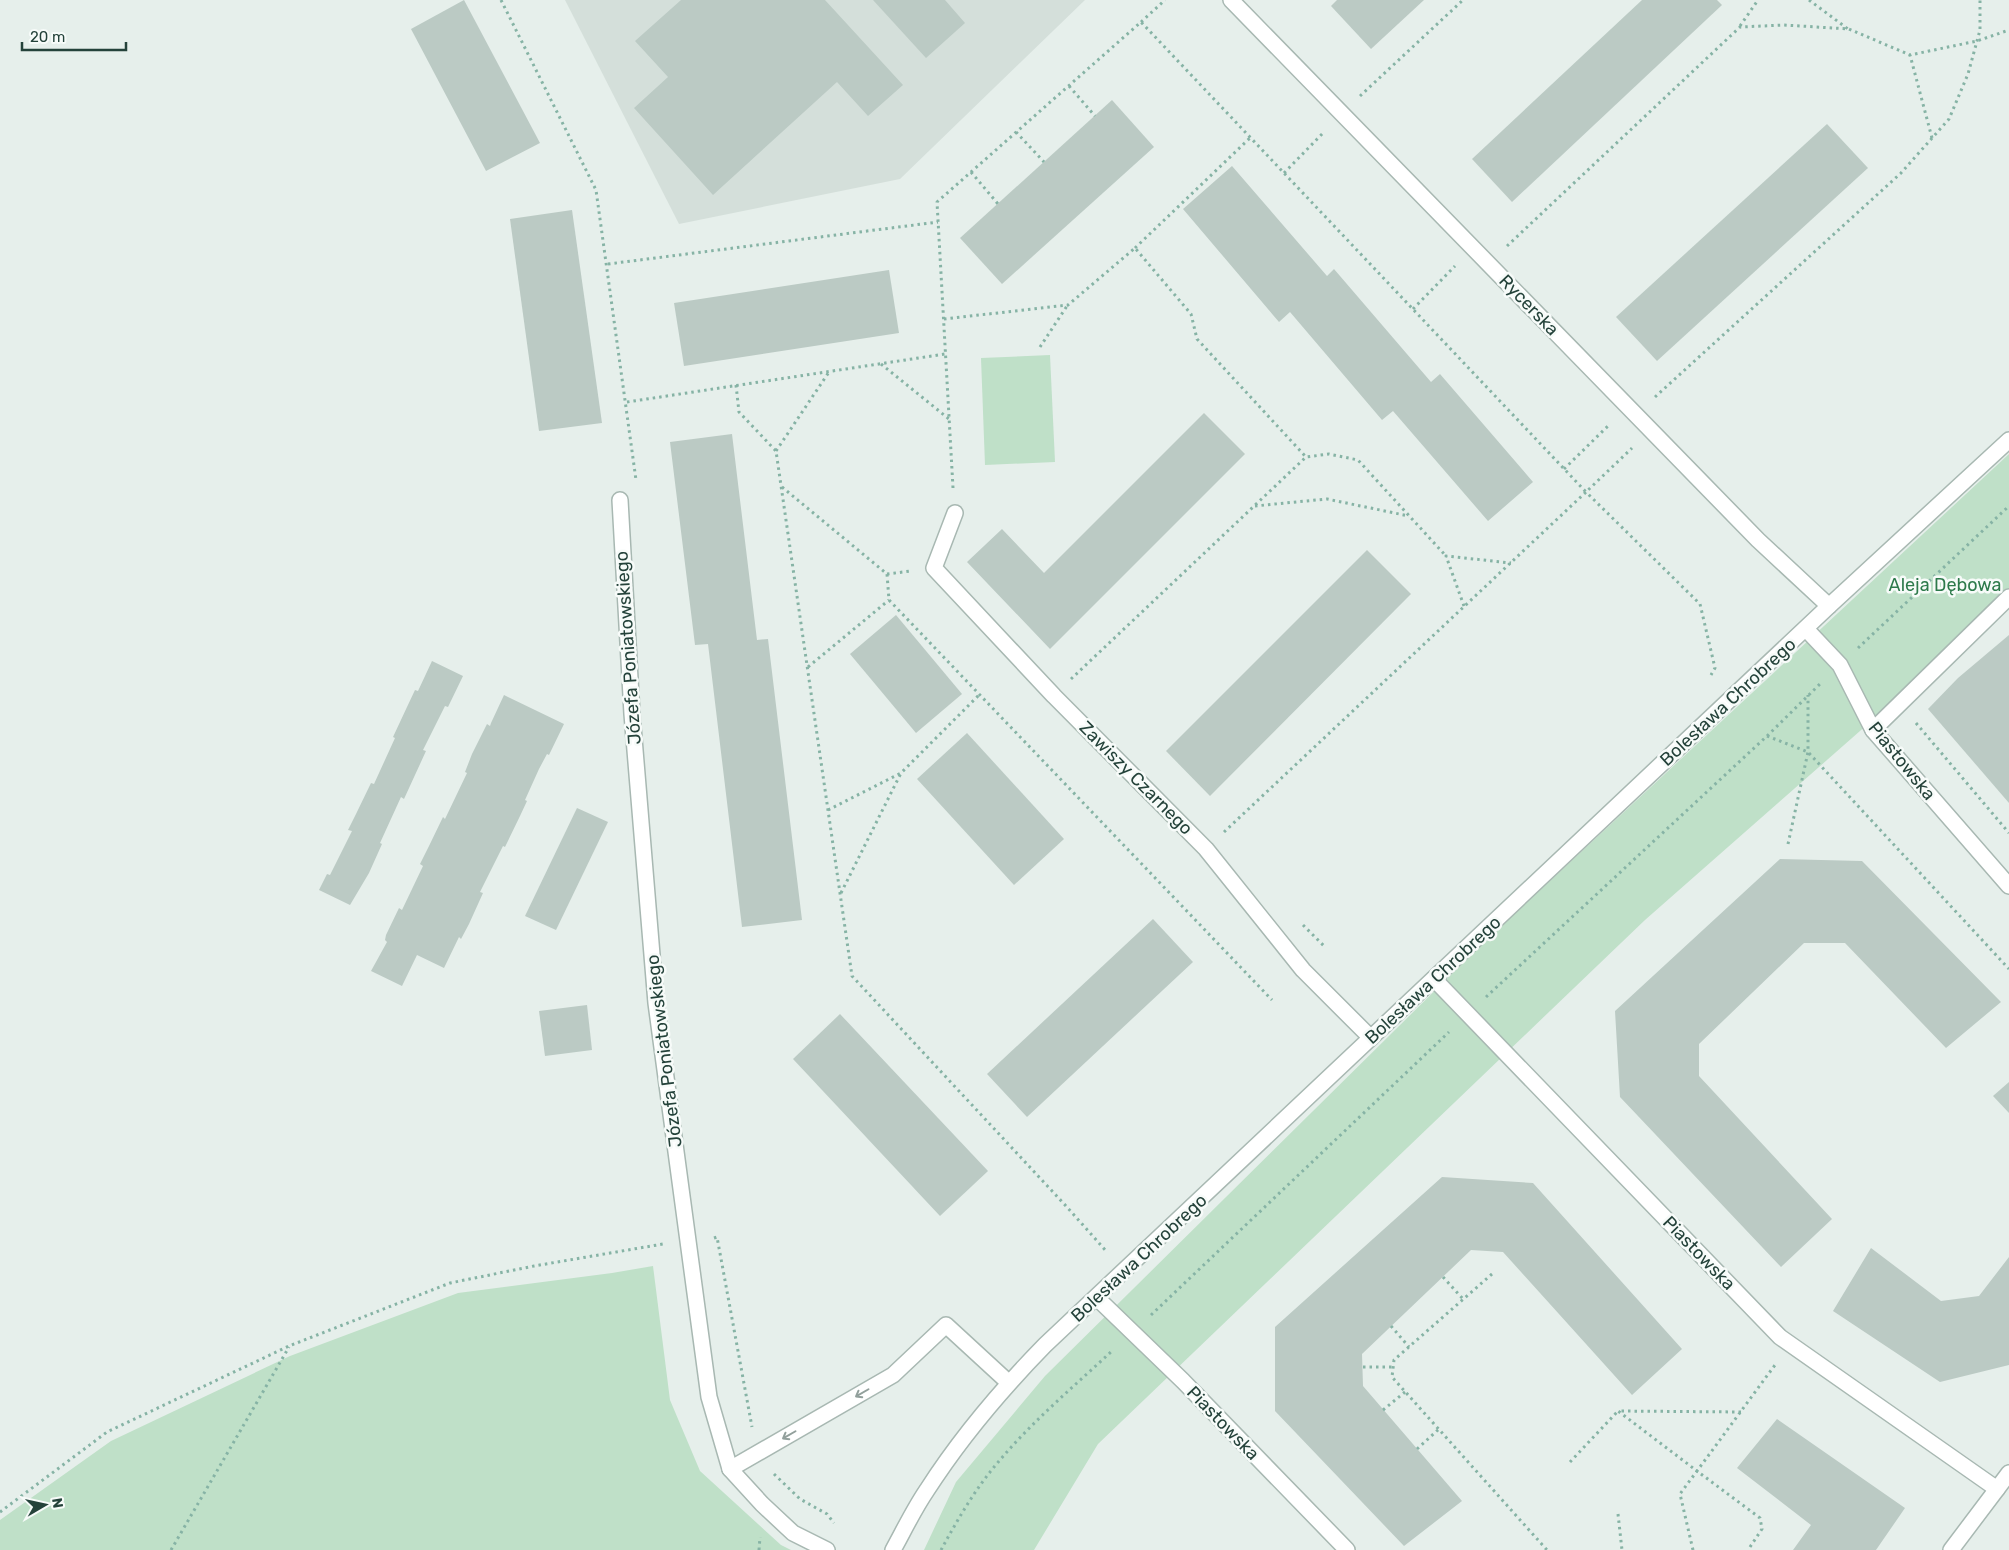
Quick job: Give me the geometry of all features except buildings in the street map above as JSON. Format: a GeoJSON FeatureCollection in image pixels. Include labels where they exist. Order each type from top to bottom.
{"type":"FeatureCollection","features":[{"type":"Feature","properties":{"kind":"street","name":"Rycerska"},"geometry":{"type":"LineString","coordinates":[[1231,0],[1758,540],[1829,606]]}},
{"type":"Feature","properties":{"kind":"street","name":"Bolesława Chrobrego"},"geometry":{"type":"LineString","coordinates":[[893,1550],[925,1492],[955,1449],[1008,1382],[1829,606],[2009,440]]}},
{"type":"Feature","properties":{"kind":"street","name":"Józefa Poniatowskiego"},"geometry":{"type":"LineString","coordinates":[[620,500],[632,714],[656,1003],[709,1397],[730,1470],[762,1504],[793,1532],[827,1550]]}},
{"type":"Feature","properties":{"kind":"street","name":"Zawiszy Czarnego"},"geometry":{"type":"LineString","coordinates":[[955,513],[934,568],[1054,696],[1206,849],[1303,970],[1371,1038]]}},
{"type":"Feature","properties":{"kind":"street"},"geometry":{"type":"LineString","coordinates":[[1873,730],[2009,597]]}},
{"type":"Feature","properties":{"kind":"street","name":"Piastowska"},"geometry":{"type":"LineString","coordinates":[[1806,629],[1840,665],[1873,730],[2009,886]]}},
{"type":"Feature","properties":{"kind":"street","name":"Piastowska"},"geometry":{"type":"LineString","coordinates":[[1434,979],[1780,1337],[1997,1489]]}},
{"type":"Feature","properties":{"kind":"street","name":"Piastowska"},"geometry":{"type":"LineString","coordinates":[[1097,1298],[1183,1381],[1347,1550]]}},
{"type":"Feature","properties":{"kind":"street"},"geometry":{"type":"LineString","coordinates":[[730,1470],[893,1375],[946,1325],[1008,1382]]}},
{"type":"Feature","properties":{"kind":"street"},"geometry":{"type":"LineString","coordinates":[[1951,1550],[2009,1474]]}},
{"type":"Feature","properties":{"kind":"path"},"geometry":{"type":"LineString","coordinates":[[501,0],[596,190],[608,264],[637,487]]}},
{"type":"Feature","properties":{"kind":"path"},"geometry":{"type":"LineString","coordinates":[[955,513],[937,202],[1165,0]]}},
{"type":"Feature","properties":{"kind":"path"},"geometry":{"type":"LineString","coordinates":[[1284,173],[1342,114],[1463,0]]}},
{"type":"Feature","properties":{"kind":"path"},"geometry":{"type":"LineString","coordinates":[[1488,263],[1740,27],[1758,0]]}},
{"type":"Feature","properties":{"kind":"path"},"geometry":{"type":"LineString","coordinates":[[1810,0],[1849,29],[1910,55],[1977,41],[2009,30]]}},
{"type":"Feature","properties":{"kind":"path"},"geometry":{"type":"LineString","coordinates":[[1564,469],[1901,173],[1948,119],[1968,74],[1980,30],[1980,0]]}},
{"type":"Feature","properties":{"kind":"path"},"geometry":{"type":"LineString","coordinates":[[1141,22],[1586,492],[1700,604],[1715,668],[1711,675]]}},
{"type":"Feature","properties":{"kind":"path"},"geometry":{"type":"LineString","coordinates":[[1740,27],[1784,25],[1849,29]]}},
{"type":"Feature","properties":{"kind":"path"},"geometry":{"type":"LineString","coordinates":[[1910,55],[1932,138]]}},
{"type":"Feature","properties":{"kind":"path"},"geometry":{"type":"LineString","coordinates":[[1069,86],[1095,116]]}},
{"type":"Feature","properties":{"kind":"path"},"geometry":{"type":"LineString","coordinates":[[1016,132],[1044,162]]}},
{"type":"Feature","properties":{"kind":"path"},"geometry":{"type":"LineString","coordinates":[[1040,347],[1068,305],[1135,248],[1251,137]]}},
{"type":"Feature","properties":{"kind":"path"},"geometry":{"type":"LineString","coordinates":[[971,172],[998,204]]}},
{"type":"Feature","properties":{"kind":"path"},"geometry":{"type":"LineString","coordinates":[[608,264],[938,222]]}},
{"type":"Feature","properties":{"kind":"path"},"geometry":{"type":"LineString","coordinates":[[1413,309],[1473,247]]}},
{"type":"Feature","properties":{"kind":"path"},"geometry":{"type":"LineString","coordinates":[[1135,248],[1190,314],[1197,339],[1306,456]]}},
{"type":"Feature","properties":{"kind":"path"},"geometry":{"type":"LineString","coordinates":[[944,318],[1068,305]]}},
{"type":"Feature","properties":{"kind":"path"},"geometry":{"type":"LineString","coordinates":[[627,402],[945,354]]}},
{"type":"Feature","properties":{"kind":"path"},"geometry":{"type":"LineString","coordinates":[[881,364],[949,420]]}},
{"type":"Feature","properties":{"kind":"path"},"geometry":{"type":"LineString","coordinates":[[776,451],[829,371]]}},
{"type":"Feature","properties":{"kind":"path"},"geometry":{"type":"LineString","coordinates":[[736,386],[738,412],[776,451],[852,976],[1066,1206],[1109,1255]]}},
{"type":"Feature","properties":{"kind":"path"},"geometry":{"type":"LineString","coordinates":[[1206,849],[1511,563],[1650,429]]}},
{"type":"Feature","properties":{"kind":"path"},"geometry":{"type":"LineString","coordinates":[[1054,696],[1306,456],[1329,454],[1358,460],[1446,556],[1464,606]]}},
{"type":"Feature","properties":{"kind":"path"},"geometry":{"type":"LineString","coordinates":[[781,486],[888,574],[888,600],[1272,1000]]}},
{"type":"Feature","properties":{"kind":"path"},"geometry":{"type":"LineString","coordinates":[[1254,506],[1327,499],[1409,516]]}},
{"type":"Feature","properties":{"kind":"path"},"geometry":{"type":"LineString","coordinates":[[1446,556],[1511,563]]}},
{"type":"Feature","properties":{"kind":"path"},"geometry":{"type":"LineString","coordinates":[[808,667],[888,600]]}},
{"type":"Feature","properties":{"kind":"path"},"geometry":{"type":"LineString","coordinates":[[828,810],[901,773],[979,695]]}},
{"type":"Feature","properties":{"kind":"path"},"geometry":{"type":"LineString","coordinates":[[1788,844],[1808,752],[1808,695]]}},
{"type":"Feature","properties":{"kind":"path"},"geometry":{"type":"LineString","coordinates":[[1915,722],[2009,833]]}},
{"type":"Feature","properties":{"kind":"path"},"geometry":{"type":"LineString","coordinates":[[1767,736],[1808,752],[2009,969]]}},
{"type":"Feature","properties":{"kind":"path"},"geometry":{"type":"LineString","coordinates":[[840,894],[901,773]]}},
{"type":"Feature","properties":{"kind":"path"},"geometry":{"type":"LineString","coordinates":[[0,1512],[107,1432],[289,1346],[450,1283],[534,1266],[688,1240],[717,1237],[757,1454],[785,1486],[800,1499],[827,1514],[834,1524]]}},
{"type":"Feature","properties":{"kind":"path"},"geometry":{"type":"LineString","coordinates":[[1492,1274],[1394,1360],[1392,1377],[1548,1550]]}},
{"type":"Feature","properties":{"kind":"path"},"geometry":{"type":"LineString","coordinates":[[1443,1277],[1463,1299]]}},
{"type":"Feature","properties":{"kind":"path"},"geometry":{"type":"LineString","coordinates":[[1391,1326],[1410,1347]]}},
{"type":"Feature","properties":{"kind":"path"},"geometry":{"type":"LineString","coordinates":[[1693,1550],[1680,1494],[1790,1344]]}},
{"type":"Feature","properties":{"kind":"path"},"geometry":{"type":"LineString","coordinates":[[171,1550],[289,1346]]}},
{"type":"Feature","properties":{"kind":"path"},"geometry":{"type":"LineString","coordinates":[[1363,1368],[1394,1368]]}},
{"type":"Feature","properties":{"kind":"path"},"geometry":{"type":"LineString","coordinates":[[1383,1410],[1405,1392]]}},
{"type":"Feature","properties":{"kind":"path"},"geometry":{"type":"LineString","coordinates":[[1570,1462],[1618,1411],[1741,1412]]}},
{"type":"Feature","properties":{"kind":"path"},"geometry":{"type":"LineString","coordinates":[[1618,1411],[1760,1518],[1762,1529],[1748,1550]]}},
{"type":"Feature","properties":{"kind":"path"},"geometry":{"type":"LineString","coordinates":[[1417,1449],[1439,1428]]}},
{"type":"Feature","properties":{"kind":"path"},"geometry":{"type":"LineString","coordinates":[[1618,1514],[1622,1550]]}},
{"type":"Feature","properties":{"kind":"shaded area"},"geometry":{"type":"Polygon","coordinates":[[[565,0],[1085,0],[900,179],[679,224],[565,0]]]}},
{"type":"Feature","properties":{"kind":"green space"},"geometry":{"type":"Polygon","coordinates":[[[1050,355],[1055,462],[985,465],[981,358],[1050,355]]]}},
{"type":"Feature","properties":{"kind":"green space","name":"Aleja Dębowa"},"geometry":{"type":"Polygon","coordinates":[[[2009,454],[2009,600],[1645,920],[1098,1444],[1034,1550],[924,1550],[956,1482],[1045,1376],[1482,944],[2009,454]]]}},
{"type":"Feature","properties":{"kind":"green space"},"geometry":{"type":"Polygon","coordinates":[[[653,1266],[670,1400],[700,1471],[781,1545],[791,1550],[0,1550],[0,1520],[111,1441],[290,1356],[458,1293],[653,1266]]]}}]}
